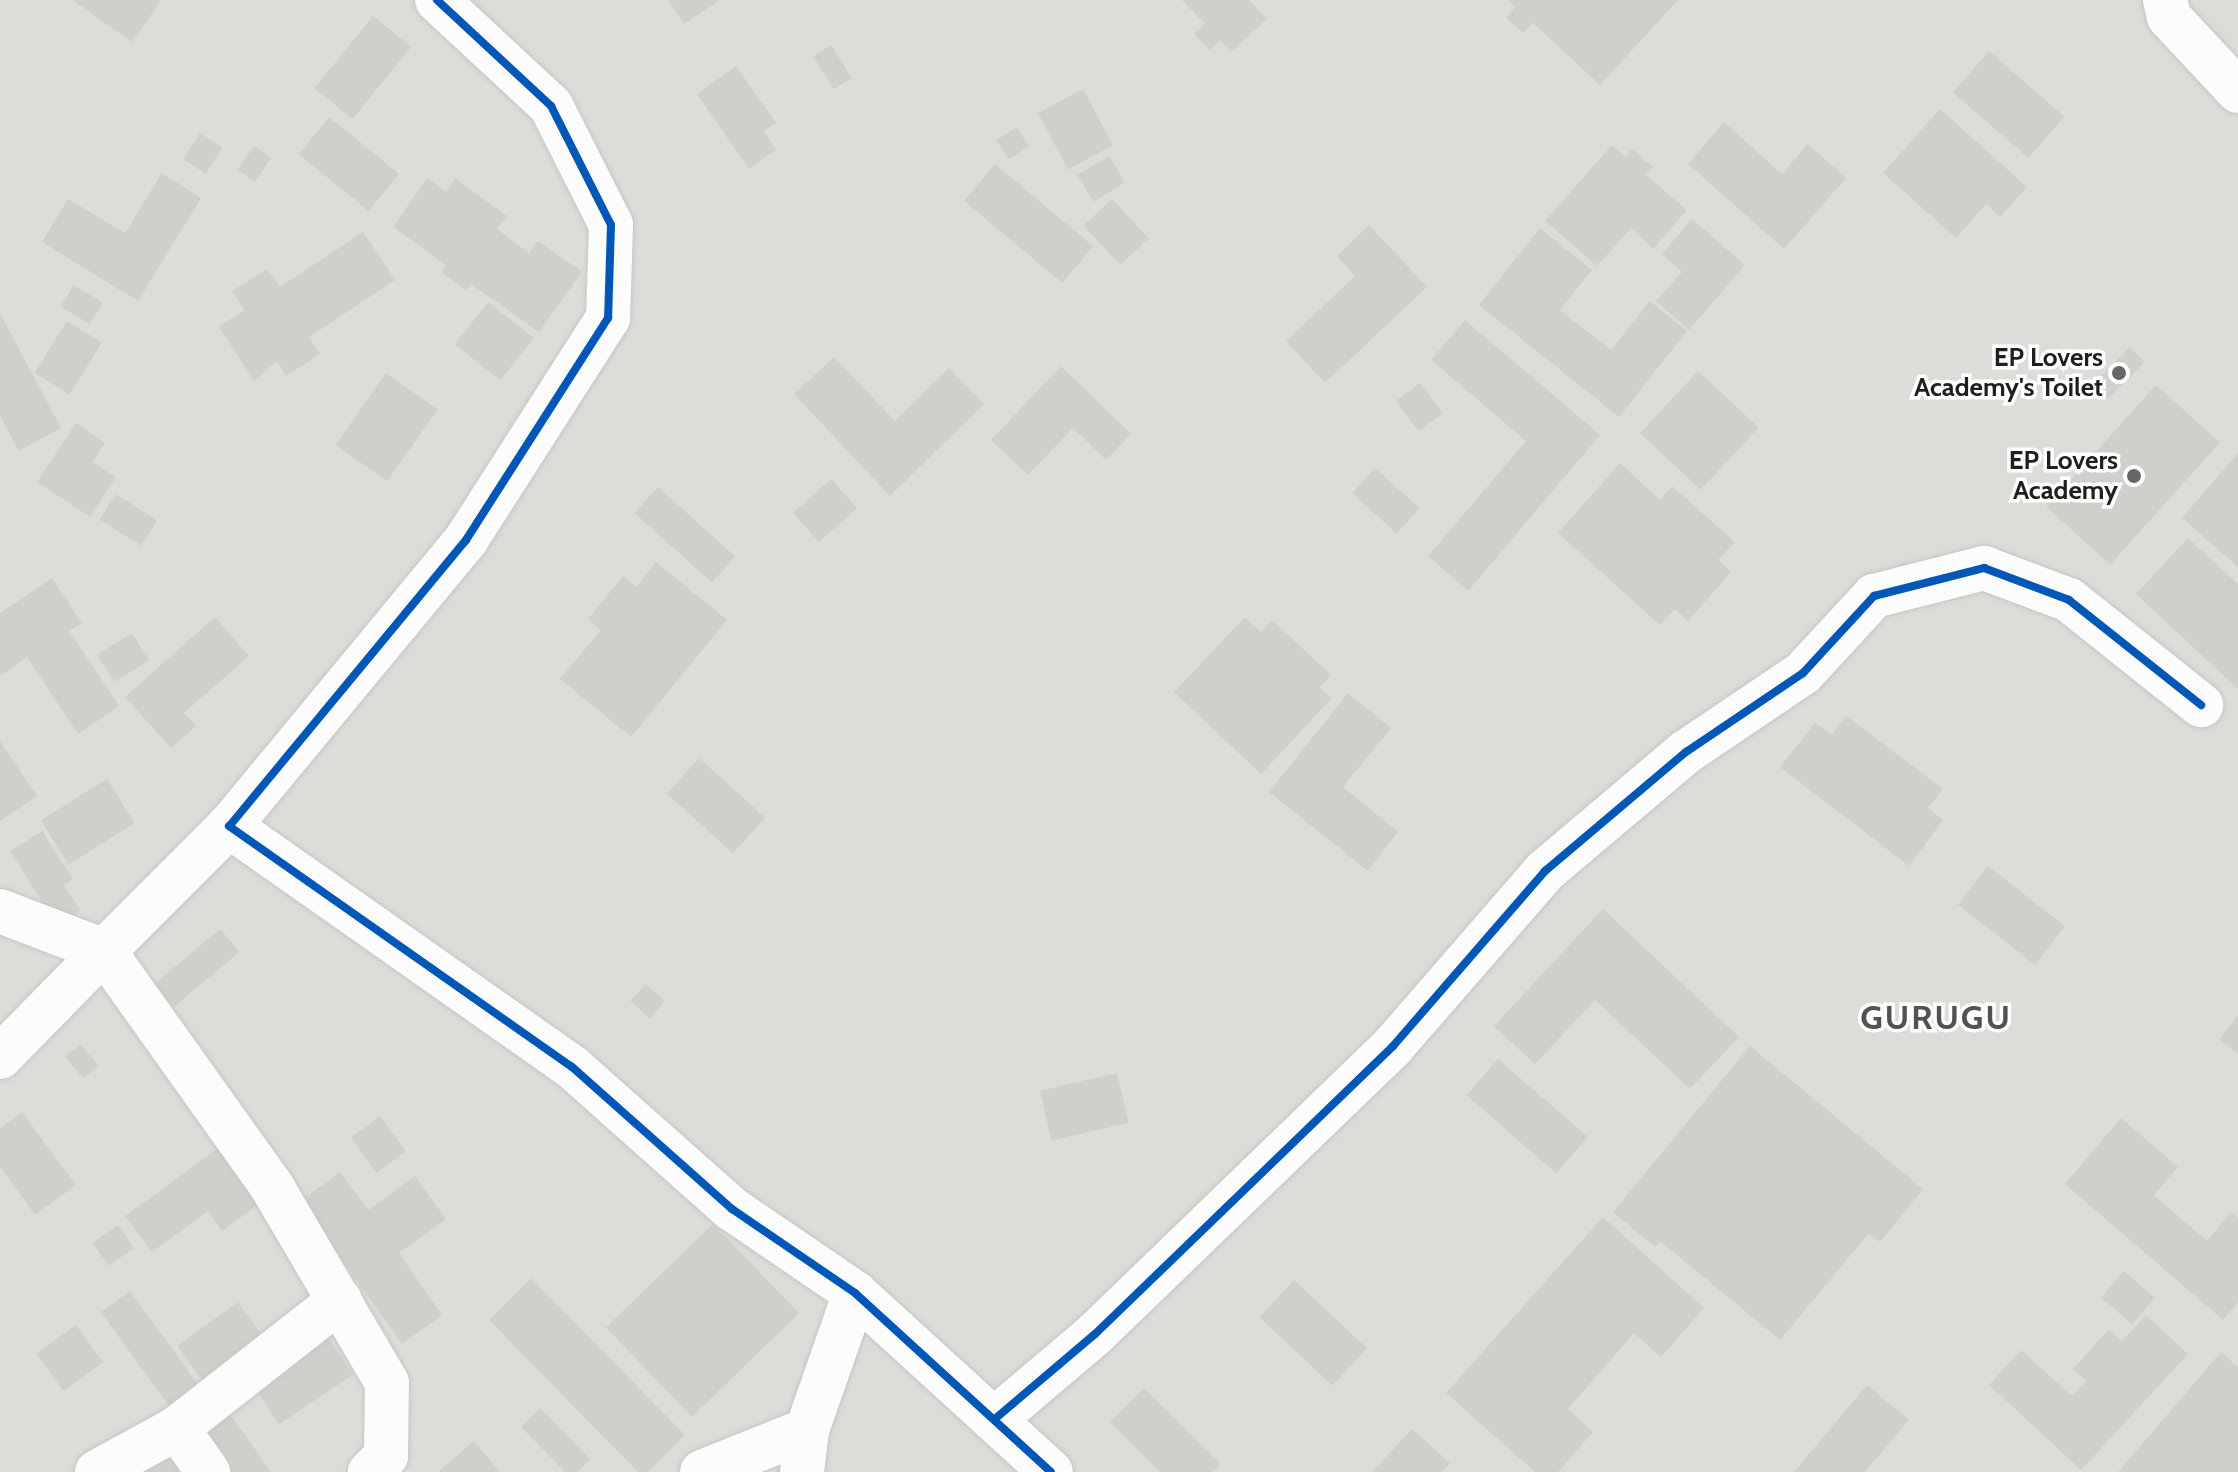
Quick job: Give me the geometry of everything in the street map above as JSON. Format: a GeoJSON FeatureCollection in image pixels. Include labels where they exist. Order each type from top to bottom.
{"type":"FeatureCollection","features":[{"type":"Feature","properties":{"kind":"street"},"geometry":{"type":"LineString","coordinates":[[0,1057],[229,826],[466,540],[608,318],[611,225],[551,106],[437,0]]}},
{"type":"Feature","properties":{"kind":"street"},"geometry":{"type":"LineString","coordinates":[[2165,0],[2169,17],[2238,91]]}},
{"type":"Feature","properties":{"kind":"street"},"geometry":{"type":"LineString","coordinates":[[996,1418],[1095,1334],[1372,1067],[1545,871],[1686,752],[1803,673],[1874,596],[1984,568],[2069,600],[2201,705]]}},
{"type":"Feature","properties":{"kind":"street"},"geometry":{"type":"LineString","coordinates":[[229,826],[572,1067],[732,1209],[855,1293],[996,1418],[1051,1472]]}},
{"type":"Feature","properties":{"kind":"street"},"geometry":{"type":"LineString","coordinates":[[0,911],[104,951],[271,1185],[387,1383],[386,1456],[370,1472]]}},
{"type":"Feature","properties":{"kind":"street"},"geometry":{"type":"LineString","coordinates":[[702,1472],[804,1451],[855,1293]]}},
{"type":"Feature","properties":{"kind":"street"},"geometry":{"type":"LineString","coordinates":[[97,1472],[177,1428],[340,1300]]}},
{"type":"Feature","properties":{"kind":"street"},"geometry":{"type":"LineString","coordinates":[[177,1428],[208,1472]]}},
{"type":"Feature","properties":{"kind":"shaded area"},"geometry":{"type":"Polygon","coordinates":[[[0,0],[2238,0],[2238,1472],[0,1472],[0,0]]]}},
{"type":"Feature","properties":{"kind":"building"},"geometry":{"type":"Polygon","coordinates":[[[72,0],[158,0],[160,2],[132,42],[72,0]]]}},
{"type":"Feature","properties":{"kind":"building"},"geometry":{"type":"Polygon","coordinates":[[[668,0],[720,0],[684,24],[668,0]]]}},
{"type":"Feature","properties":{"kind":"building"},"geometry":{"type":"Polygon","coordinates":[[[1182,0],[1249,0],[1267,19],[1231,52],[1220,40],[1210,50],[1194,34],[1205,24],[1182,0]]]}},
{"type":"Feature","properties":{"kind":"building"},"geometry":{"type":"Polygon","coordinates":[[[1508,0],[1678,0],[1600,85],[1533,23],[1523,33],[1506,18],[1515,7],[1508,0]]]}},
{"type":"Feature","properties":{"kind":"building"},"geometry":{"type":"Polygon","coordinates":[[[373,16],[411,47],[353,119],[314,88],[373,16]]]}},
{"type":"Feature","properties":{"kind":"building"},"geometry":{"type":"Polygon","coordinates":[[[831,45],[852,78],[834,89],[813,56],[831,45]]]}},
{"type":"Feature","properties":{"kind":"building"},"geometry":{"type":"Polygon","coordinates":[[[1989,51],[2064,117],[2028,158],[1953,93],[1989,51]]]}},
{"type":"Feature","properties":{"kind":"building"},"geometry":{"type":"Polygon","coordinates":[[[736,66],[776,123],[764,131],[776,150],[749,169],[697,94],[736,66]]]}},
{"type":"Feature","properties":{"kind":"building"},"geometry":{"type":"Polygon","coordinates":[[[1083,89],[1113,146],[1068,169],[1038,113],[1083,89]]]}},
{"type":"Feature","properties":{"kind":"building"},"geometry":{"type":"Polygon","coordinates":[[[1940,109],[2027,187],[2000,217],[1986,204],[1956,238],[1883,173],[1940,109]]]}},
{"type":"Feature","properties":{"kind":"building"},"geometry":{"type":"Polygon","coordinates":[[[329,117],[399,174],[369,211],[299,154],[329,117]]]}},
{"type":"Feature","properties":{"kind":"building"},"geometry":{"type":"Polygon","coordinates":[[[1724,122],[1782,174],[1808,144],[1846,178],[1784,249],[1688,164],[1724,122]]]}},
{"type":"Feature","properties":{"kind":"building"},"geometry":{"type":"Polygon","coordinates":[[[1016,127],[1029,146],[1009,159],[996,140],[1016,127]]]}},
{"type":"Feature","properties":{"kind":"building"},"geometry":{"type":"Polygon","coordinates":[[[200,133],[223,148],[206,174],[183,159],[200,133]]]}},
{"type":"Feature","properties":{"kind":"building"},"geometry":{"type":"Polygon","coordinates":[[[1612,145],[1626,157],[1632,149],[1653,167],[1646,175],[1687,210],[1653,249],[1631,228],[1597,266],[1545,221],[1612,145]]]}},
{"type":"Feature","properties":{"kind":"building"},"geometry":{"type":"Polygon","coordinates":[[[254,146],[271,158],[255,182],[237,170],[254,146]]]}},
{"type":"Feature","properties":{"kind":"building"},"geometry":{"type":"Polygon","coordinates":[[[1109,156],[1125,183],[1093,202],[1077,175],[1109,156]]]}},
{"type":"Feature","properties":{"kind":"building"},"geometry":{"type":"Polygon","coordinates":[[[995,164],[1093,246],[1062,283],[964,201],[995,164]]]}},
{"type":"Feature","properties":{"kind":"building"},"geometry":{"type":"Polygon","coordinates":[[[162,173],[201,198],[138,301],[42,242],[68,199],[125,233],[162,173]]]}},
{"type":"Feature","properties":{"kind":"building"},"geometry":{"type":"Polygon","coordinates":[[[427,178],[446,192],[455,178],[507,216],[497,229],[529,253],[538,241],[582,272],[539,332],[471,284],[466,290],[441,272],[446,265],[393,227],[427,178]]]}},
{"type":"Feature","properties":{"kind":"building"},"geometry":{"type":"Polygon","coordinates":[[[1112,199],[1149,238],[1120,265],[1083,226],[1112,199]]]}},
{"type":"Feature","properties":{"kind":"building"},"geometry":{"type":"Polygon","coordinates":[[[1692,219],[1745,265],[1689,330],[1656,301],[1682,272],[1662,254],[1692,219]]]}},
{"type":"Feature","properties":{"kind":"building"},"geometry":{"type":"Polygon","coordinates":[[[1369,225],[1427,287],[1325,383],[1286,341],[1355,276],[1337,256],[1369,225]]]}},
{"type":"Feature","properties":{"kind":"building"},"geometry":{"type":"Polygon","coordinates":[[[1540,228],[1592,270],[1560,310],[1611,350],[1650,301],[1687,331],[1619,417],[1479,305],[1540,228]]]}},
{"type":"Feature","properties":{"kind":"building"},"geometry":{"type":"Polygon","coordinates":[[[363,232],[395,280],[309,337],[320,354],[286,376],[277,361],[254,381],[219,327],[244,310],[232,291],[267,269],[280,287],[363,232]]]}},
{"type":"Feature","properties":{"kind":"building"},"geometry":{"type":"Polygon","coordinates":[[[74,285],[103,303],[90,324],[61,306],[74,285]]]}},
{"type":"Feature","properties":{"kind":"building"},"geometry":{"type":"Polygon","coordinates":[[[488,302],[534,338],[500,380],[455,345],[488,302]]]}},
{"type":"Feature","properties":{"kind":"building"},"geometry":{"type":"Polygon","coordinates":[[[0,313],[61,428],[19,451],[0,415],[0,313]]]}},
{"type":"Feature","properties":{"kind":"building"},"geometry":{"type":"Polygon","coordinates":[[[1465,320],[1600,435],[1468,591],[1428,556],[1526,441],[1431,360],[1465,320]]]}},
{"type":"Feature","properties":{"kind":"building"},"geometry":{"type":"Polygon","coordinates":[[[67,321],[102,343],[69,394],[35,373],[67,321]]]}},
{"type":"Feature","properties":{"kind":"building","name":"EP Lovers Academy's Toilet"},"geometry":{"type":"Polygon","coordinates":[[[2130,347],[2145,362],[2109,398],[2094,383],[2130,347]]]}},
{"type":"Feature","properties":{"kind":"building"},"geometry":{"type":"Polygon","coordinates":[[[834,357],[895,421],[949,368],[984,404],[890,496],[794,394],[834,357]]]}},
{"type":"Feature","properties":{"kind":"building"},"geometry":{"type":"Polygon","coordinates":[[[1061,366],[1131,434],[1106,460],[1073,428],[1028,475],[991,440],[1061,366]]]}},
{"type":"Feature","properties":{"kind":"building"},"geometry":{"type":"Polygon","coordinates":[[[1698,371],[1759,428],[1701,490],[1640,433],[1698,371]]]}},
{"type":"Feature","properties":{"kind":"building"},"geometry":{"type":"Polygon","coordinates":[[[386,373],[438,409],[387,481],[336,445],[386,373]]]}},
{"type":"Feature","properties":{"kind":"building"},"geometry":{"type":"Polygon","coordinates":[[[1420,383],[1443,413],[1419,431],[1396,401],[1420,383]]]}},
{"type":"Feature","properties":{"kind":"building","name":"EP Lovers Academy"},"geometry":{"type":"Polygon","coordinates":[[[2156,385],[2220,443],[2110,564],[2046,507],[2156,385]]]}},
{"type":"Feature","properties":{"kind":"building"},"geometry":{"type":"Polygon","coordinates":[[[76,423],[105,443],[93,462],[116,477],[90,517],[37,482],[76,423]]]}},
{"type":"Feature","properties":{"kind":"building"},"geometry":{"type":"Polygon","coordinates":[[[2238,453],[2238,567],[2182,518],[2238,453]]]}},
{"type":"Feature","properties":{"kind":"building"},"geometry":{"type":"Polygon","coordinates":[[[1620,463],[1660,500],[1672,486],[1735,542],[1718,560],[1731,572],[1688,621],[1675,609],[1660,625],[1558,533],[1620,463]]]}},
{"type":"Feature","properties":{"kind":"building"},"geometry":{"type":"Polygon","coordinates":[[[1375,468],[1420,508],[1397,533],[1352,493],[1375,468]]]}},
{"type":"Feature","properties":{"kind":"building"},"geometry":{"type":"Polygon","coordinates":[[[831,479],[857,508],[819,542],[793,513],[831,479]]]}},
{"type":"Feature","properties":{"kind":"building"},"geometry":{"type":"Polygon","coordinates":[[[658,487],[735,557],[712,583],[635,513],[658,487]]]}},
{"type":"Feature","properties":{"kind":"building"},"geometry":{"type":"Polygon","coordinates":[[[116,494],[157,521],[141,546],[100,519],[116,494]]]}},
{"type":"Feature","properties":{"kind":"building"},"geometry":{"type":"Polygon","coordinates":[[[2188,538],[2238,584],[2238,689],[2136,594],[2188,538]]]}},
{"type":"Feature","properties":{"kind":"building"},"geometry":{"type":"Polygon","coordinates":[[[656,562],[727,620],[631,737],[560,679],[601,630],[588,619],[623,576],[636,587],[656,562]]]}},
{"type":"Feature","properties":{"kind":"building"},"geometry":{"type":"Polygon","coordinates":[[[52,578],[82,623],[69,631],[119,706],[78,734],[27,657],[0,676],[0,613],[52,578]]]}},
{"type":"Feature","properties":{"kind":"building"},"geometry":{"type":"Polygon","coordinates":[[[215,617],[249,656],[184,713],[196,726],[171,748],[125,697],[215,617]]]}},
{"type":"Feature","properties":{"kind":"building"},"geometry":{"type":"Polygon","coordinates":[[[1245,617],[1261,632],[1272,620],[1331,675],[1320,687],[1331,699],[1261,774],[1174,692],[1245,617]]]}},
{"type":"Feature","properties":{"kind":"building"},"geometry":{"type":"Polygon","coordinates":[[[132,633],[149,660],[114,682],[97,655],[132,633]]]}},
{"type":"Feature","properties":{"kind":"building"},"geometry":{"type":"Polygon","coordinates":[[[1348,693],[1391,728],[1343,787],[1398,832],[1368,871],[1269,792],[1348,693]]]}},
{"type":"Feature","properties":{"kind":"building"},"geometry":{"type":"Polygon","coordinates":[[[1846,716],[1943,789],[1928,808],[1943,820],[1909,866],[1780,767],[1815,723],[1832,735],[1846,716]]]}},
{"type":"Feature","properties":{"kind":"building"},"geometry":{"type":"Polygon","coordinates":[[[0,741],[37,796],[0,821],[0,741]]]}},
{"type":"Feature","properties":{"kind":"building"},"geometry":{"type":"Polygon","coordinates":[[[699,758],[765,818],[733,853],[667,794],[699,758]]]}},
{"type":"Feature","properties":{"kind":"building"},"geometry":{"type":"Polygon","coordinates":[[[107,779],[135,823],[68,864],[41,820],[107,779]]]}},
{"type":"Feature","properties":{"kind":"building"},"geometry":{"type":"Polygon","coordinates":[[[42,831],[73,879],[64,885],[80,910],[57,925],[10,851],[42,831]]]}},
{"type":"Feature","properties":{"kind":"building"},"geometry":{"type":"Polygon","coordinates":[[[1988,866],[2065,926],[2035,965],[1958,905],[1988,866]]]}},
{"type":"Feature","properties":{"kind":"building"},"geometry":{"type":"Polygon","coordinates":[[[1603,909],[1739,1037],[1690,1089],[1595,1000],[1535,1064],[1494,1026],[1603,909]]]}},
{"type":"Feature","properties":{"kind":"building"},"geometry":{"type":"Polygon","coordinates":[[[220,929],[239,952],[173,1007],[154,984],[220,929]]]}},
{"type":"Feature","properties":{"kind":"building"},"geometry":{"type":"Polygon","coordinates":[[[645,984],[665,1001],[650,1018],[630,1002],[645,984]]]}},
{"type":"Feature","properties":{"kind":"building"},"geometry":{"type":"Polygon","coordinates":[[[2238,1015],[2238,1054],[2219,1040],[2238,1015]]]}},
{"type":"Feature","properties":{"kind":"building"},"geometry":{"type":"Polygon","coordinates":[[[80,1044],[98,1065],[83,1078],[65,1057],[80,1044]]]}},
{"type":"Feature","properties":{"kind":"building"},"geometry":{"type":"Polygon","coordinates":[[[1750,1046],[1923,1189],[1880,1242],[1869,1233],[1780,1340],[1660,1241],[1655,1247],[1613,1212],[1750,1046]]]}},
{"type":"Feature","properties":{"kind":"building"},"geometry":{"type":"Polygon","coordinates":[[[1498,1059],[1588,1137],[1556,1173],[1467,1095],[1498,1059]]]}},
{"type":"Feature","properties":{"kind":"building"},"geometry":{"type":"Polygon","coordinates":[[[1117,1073],[1128,1123],[1051,1140],[1040,1091],[1117,1073]]]}},
{"type":"Feature","properties":{"kind":"building"},"geometry":{"type":"Polygon","coordinates":[[[22,1112],[76,1185],[35,1215],[0,1166],[0,1128],[22,1112]]]}},
{"type":"Feature","properties":{"kind":"building"},"geometry":{"type":"Polygon","coordinates":[[[380,1116],[406,1152],[377,1173],[351,1137],[380,1116]]]}},
{"type":"Feature","properties":{"kind":"building"},"geometry":{"type":"Polygon","coordinates":[[[2121,1118],[2178,1167],[2154,1195],[2207,1241],[2231,1212],[2238,1218],[2238,1302],[2223,1320],[2065,1184],[2121,1118]]]}},
{"type":"Feature","properties":{"kind":"building"},"geometry":{"type":"Polygon","coordinates":[[[220,1147],[260,1203],[222,1231],[208,1211],[152,1252],[125,1216],[220,1147]]]}},
{"type":"Feature","properties":{"kind":"building"},"geometry":{"type":"Polygon","coordinates":[[[340,1172],[368,1210],[415,1176],[446,1219],[399,1253],[442,1315],[402,1344],[300,1201],[340,1172]]]}},
{"type":"Feature","properties":{"kind":"building"},"geometry":{"type":"Polygon","coordinates":[[[1603,1217],[1704,1308],[1661,1357],[1634,1333],[1568,1409],[1593,1432],[1558,1472],[1535,1472],[1446,1393],[1603,1217]]]}},
{"type":"Feature","properties":{"kind":"building"},"geometry":{"type":"Polygon","coordinates":[[[713,1224],[799,1313],[692,1417],[606,1328],[713,1224]]]}},
{"type":"Feature","properties":{"kind":"building"},"geometry":{"type":"Polygon","coordinates":[[[118,1225],[134,1248],[109,1266],[93,1243],[118,1225]]]}},
{"type":"Feature","properties":{"kind":"building"},"geometry":{"type":"Polygon","coordinates":[[[2124,1271],[2155,1298],[2132,1324],[2101,1297],[2124,1271]]]}},
{"type":"Feature","properties":{"kind":"building"},"geometry":{"type":"Polygon","coordinates":[[[531,1278],[685,1435],[648,1472],[638,1472],[489,1320],[531,1278]]]}},
{"type":"Feature","properties":{"kind":"building"},"geometry":{"type":"Polygon","coordinates":[[[1294,1280],[1367,1348],[1332,1385],[1259,1317],[1294,1280]]]}},
{"type":"Feature","properties":{"kind":"building"},"geometry":{"type":"Polygon","coordinates":[[[130,1291],[202,1390],[173,1411],[101,1312],[130,1291]]]}},
{"type":"Feature","properties":{"kind":"building"},"geometry":{"type":"Polygon","coordinates":[[[238,1302],[266,1341],[206,1385],[177,1346],[238,1302]]]}},
{"type":"Feature","properties":{"kind":"building"},"geometry":{"type":"Polygon","coordinates":[[[2146,1315],[2188,1354],[2081,1470],[1989,1385],[2021,1350],[2072,1396],[2086,1381],[2073,1369],[2109,1329],[2122,1341],[2146,1315]]]}},
{"type":"Feature","properties":{"kind":"building"},"geometry":{"type":"Polygon","coordinates":[[[76,1325],[103,1362],[63,1391],[36,1354],[76,1325]]]}},
{"type":"Feature","properties":{"kind":"building"},"geometry":{"type":"Polygon","coordinates":[[[325,1333],[353,1374],[279,1424],[251,1383],[325,1333]]]}},
{"type":"Feature","properties":{"kind":"building"},"geometry":{"type":"Polygon","coordinates":[[[2221,1352],[2238,1367],[2238,1472],[2118,1472],[2221,1352]]]}},
{"type":"Feature","properties":{"kind":"building"},"geometry":{"type":"Polygon","coordinates":[[[1867,1385],[1909,1420],[1865,1472],[1794,1472],[1867,1385]]]}},
{"type":"Feature","properties":{"kind":"building"},"geometry":{"type":"Polygon","coordinates":[[[1144,1388],[1221,1464],[1213,1472],[1160,1472],[1110,1422],[1144,1388]]]}},
{"type":"Feature","properties":{"kind":"building"},"geometry":{"type":"Polygon","coordinates":[[[540,1408],[590,1459],[578,1472],[565,1472],[521,1427],[540,1408]]]}},
{"type":"Feature","properties":{"kind":"building"},"geometry":{"type":"Polygon","coordinates":[[[227,1410],[271,1472],[219,1472],[193,1435],[227,1410]]]}},
{"type":"Feature","properties":{"kind":"building"},"geometry":{"type":"Polygon","coordinates":[[[1412,1429],[1450,1463],[1442,1472],[1372,1472],[1412,1429]]]}},
{"type":"Feature","properties":{"kind":"building"},"geometry":{"type":"Polygon","coordinates":[[[170,1441],[192,1472],[127,1472],[170,1441]]]}},
{"type":"Feature","properties":{"kind":"building"},"geometry":{"type":"Polygon","coordinates":[[[474,1441],[500,1472],[438,1472],[474,1441]]]}},
{"type":"Feature","properties":{"kind":"cycle path"},"geometry":{"type":"LineString","coordinates":[[437,0],[551,106],[611,225],[608,318],[466,540],[229,826],[572,1067],[732,1209],[855,1293],[1051,1472]]}},
{"type":"Feature","properties":{"kind":"cycle path"},"geometry":{"type":"LineString","coordinates":[[996,1418],[1095,1334],[1393,1046],[1545,871],[1686,752],[1803,673],[1874,596],[1984,568],[2069,600],[2201,705]]}},
{"type":"Feature","properties":{"kind":"place","name":"EP Lovers Academy's Toilet"},"geometry":{"type":"Point","coordinates":[2119,373]}},
{"type":"Feature","properties":{"kind":"place","name":"EP Lovers Academy"},"geometry":{"type":"Point","coordinates":[2134,476]}},
{"type":"Feature","properties":{"kind":"district","name":"GURUGU"},"geometry":{"type":"Point","coordinates":[1936,1018]}}]}
